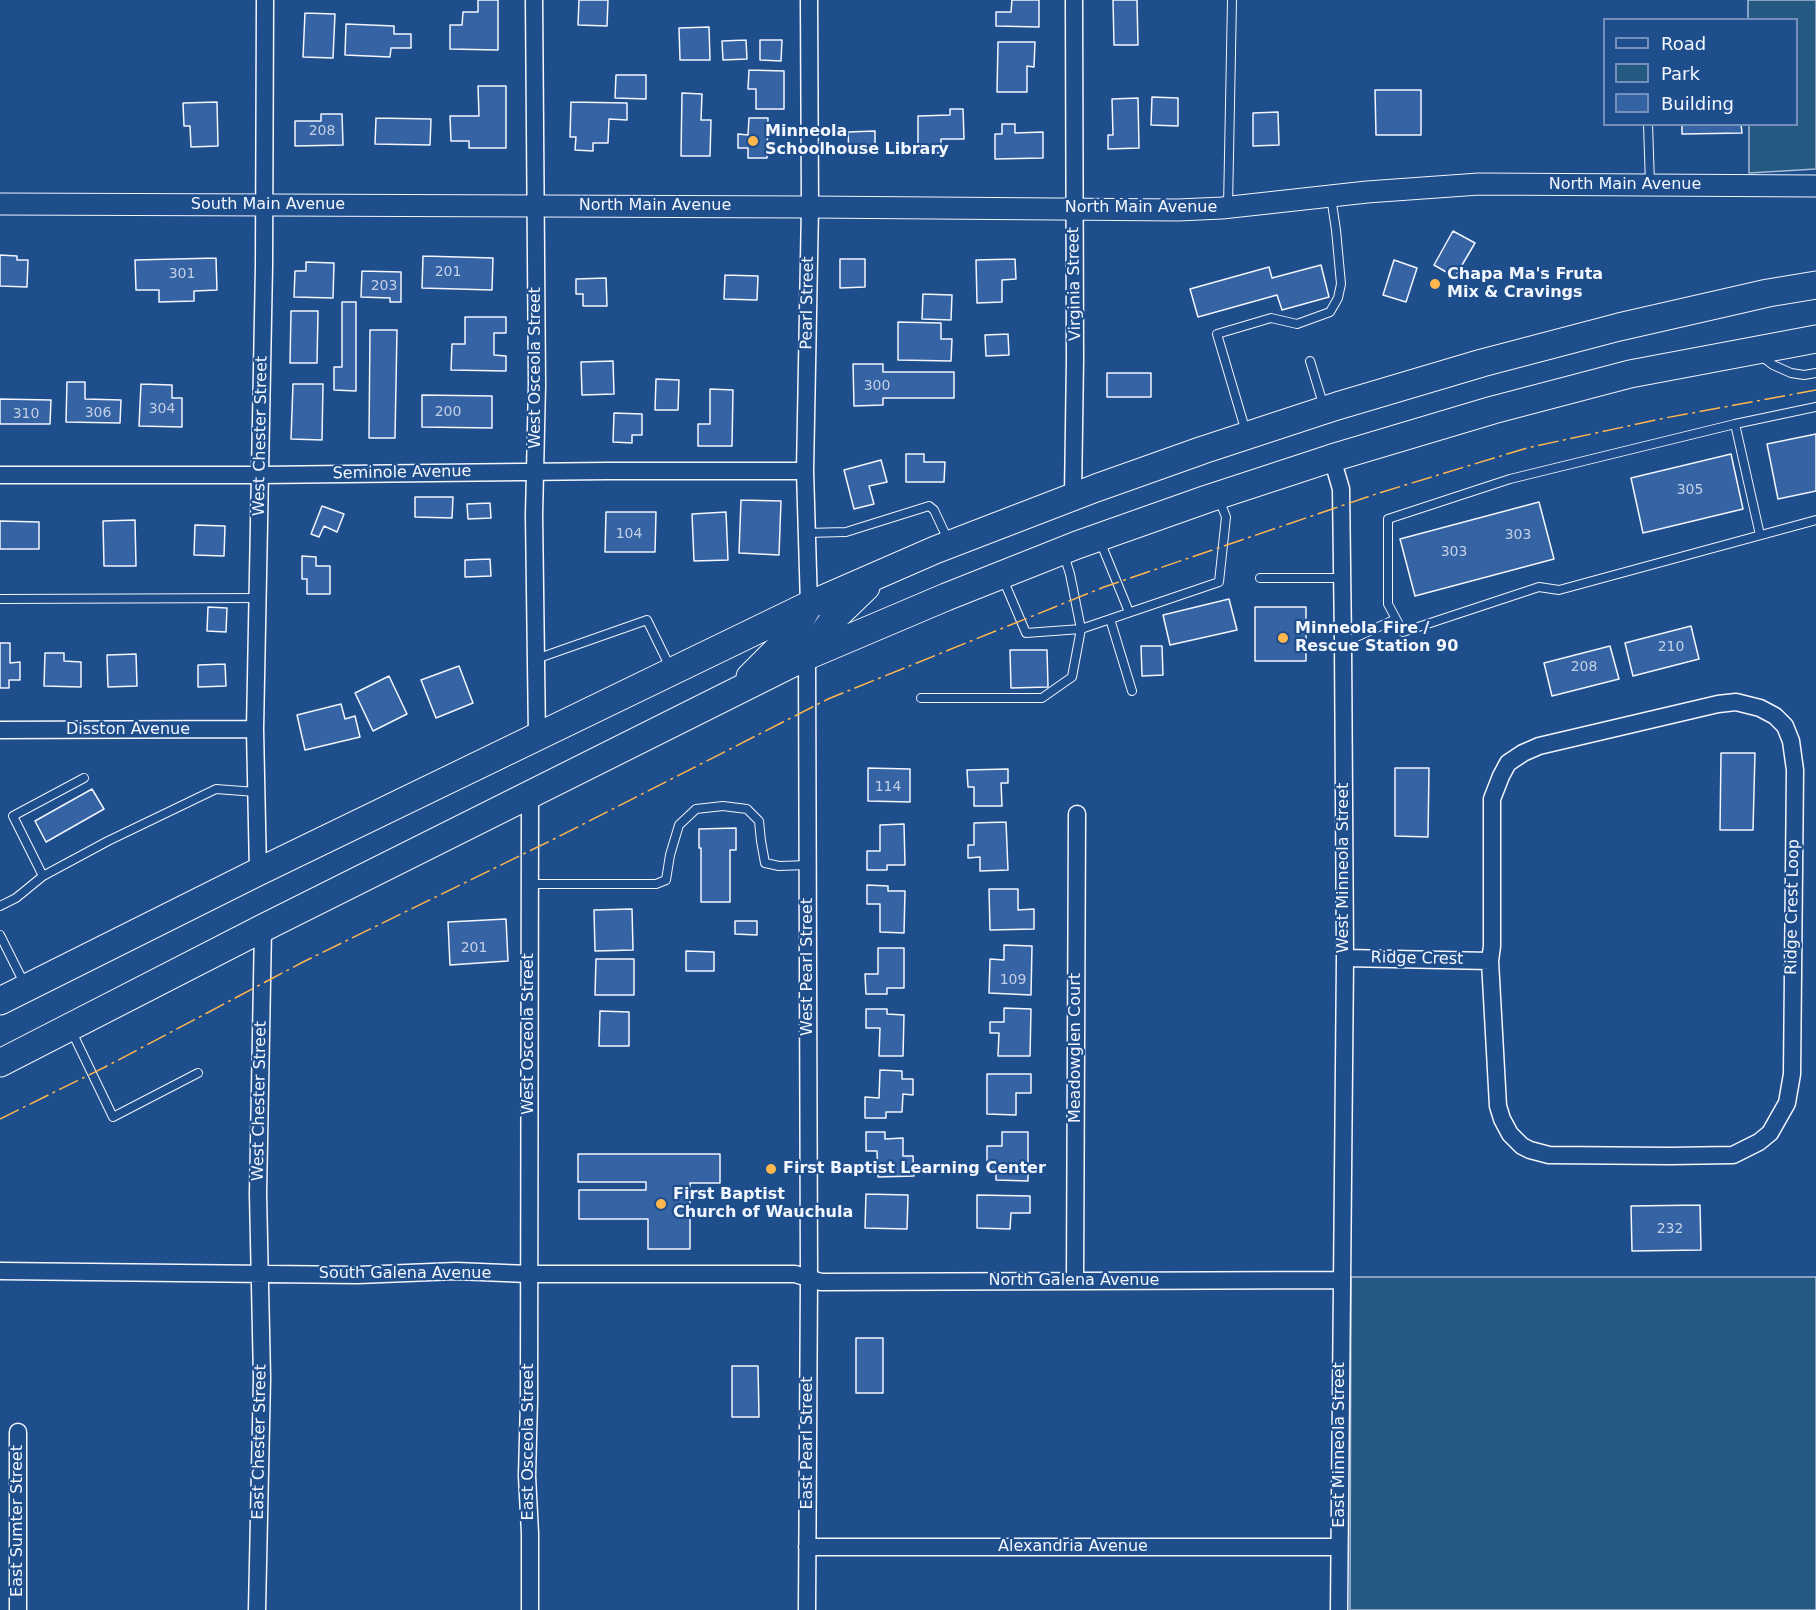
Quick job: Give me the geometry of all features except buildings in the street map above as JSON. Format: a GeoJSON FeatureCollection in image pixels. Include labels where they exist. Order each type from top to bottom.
{"type":"FeatureCollection","features":[{"type":"Feature","properties":{"kind":"highway"},"geometry":{"type":"LineString","coordinates":[[0,1001],[258,872],[808,605],[950,544],[1073,496],[1246,435],[1482,363],[1619,327],[1768,293],[1816,285]]}},
{"type":"Feature","properties":{"kind":"highway"},"geometry":{"type":"LineString","coordinates":[[0,1063],[263,928],[807,656],[1001,575],[1218,495],[1493,410],[1630,374],[1816,339]]}},
{"type":"Feature","properties":{"kind":"highway"},"geometry":{"type":"LineString","coordinates":[[807,656],[836,616],[883,572]]}},
{"type":"Feature","properties":{"kind":"highway"},"geometry":{"type":"LineString","coordinates":[[734,693],[782,645],[808,605]]}},
{"type":"Feature","properties":{"kind":"street","name":"West Chester Street"},"geometry":{"type":"LineString","coordinates":[[258,872],[255,729],[264,205],[265,0]]}},
{"type":"Feature","properties":{"kind":"street","name":"West Osceola Street"},"geometry":{"type":"LineString","coordinates":[[534,0],[537,737]]}},
{"type":"Feature","properties":{"kind":"street","name":"Pearl Street"},"geometry":{"type":"LineString","coordinates":[[808,605],[805,471],[810,207],[809,0]]}},
{"type":"Feature","properties":{"kind":"street","name":"Virginia Street"},"geometry":{"type":"LineString","coordinates":[[1073,496],[1076,359],[1074,0]]}},
{"type":"Feature","properties":{"kind":"street","name":"North Main Avenue"},"geometry":{"type":"LineString","coordinates":[[536,206],[1178,210],[1479,183],[1816,186]]}},
{"type":"Feature","properties":{"kind":"street","name":"South Main Avenue"},"geometry":{"type":"LineString","coordinates":[[0,204],[536,206]]}},
{"type":"Feature","properties":{"kind":"street","name":"West Minneola Street"},"geometry":{"type":"LineString","coordinates":[[1332,458],[1341,489],[1343,643],[1345,958],[1341,1280]]}},
{"type":"Feature","properties":{"kind":"street","name":"Seminole Avenue"},"geometry":{"type":"LineString","coordinates":[[0,475],[805,471]]}},
{"type":"Feature","properties":{"kind":"street","name":"West Pearl Street"},"geometry":{"type":"LineString","coordinates":[[807,656],[809,1277]]}},
{"type":"Feature","properties":{"kind":"street","name":"Ridge Crest Loop"},"geometry":{"type":"LineString","coordinates":[[1736,702],[1760,708],[1775,716],[1785,726],[1791,741],[1795,770],[1792,1074],[1787,1103],[1770,1133],[1759,1142],[1733,1155],[1549,1155],[1522,1146],[1510,1134],[1498,1106],[1490,961],[1492,946],[1492,799],[1508,763],[1539,746],[1718,704],[1736,702]]}},
{"type":"Feature","properties":{"kind":"street","name":"Disston Avenue"},"geometry":{"type":"LineString","coordinates":[[0,730],[255,729]]}},
{"type":"Feature","properties":{"kind":"street","name":"West Osceola Street"},"geometry":{"type":"LineString","coordinates":[[528,1274],[530,794]]}},
{"type":"Feature","properties":{"kind":"street","name":"Meadowglen Court"},"geometry":{"type":"LineString","coordinates":[[1075,1281],[1077,814]]}},
{"type":"Feature","properties":{"kind":"street","name":"West Chester Street"},"geometry":{"type":"LineString","coordinates":[[260,1274],[258,1194],[263,928]]}},
{"type":"Feature","properties":{"kind":"street","name":"Ridge Crest"},"geometry":{"type":"LineString","coordinates":[[1345,958],[1490,961]]}},
{"type":"Feature","properties":{"kind":"street","name":"South Galena Avenue"},"geometry":{"type":"LineString","coordinates":[[0,1271],[358,1275],[456,1271],[528,1274],[795,1274],[809,1277]]}},
{"type":"Feature","properties":{"kind":"street","name":"East Chester Street"},"geometry":{"type":"LineString","coordinates":[[257,1610],[262,1378],[260,1274]]}},
{"type":"Feature","properties":{"kind":"street","name":"East Osceola Street"},"geometry":{"type":"LineString","coordinates":[[528,1274],[527,1476],[530,1610]]}},
{"type":"Feature","properties":{"kind":"street","name":"North Galena Avenue"},"geometry":{"type":"LineString","coordinates":[[809,1277],[821,1282],[1341,1280]]}},
{"type":"Feature","properties":{"kind":"street","name":"East Pearl Street"},"geometry":{"type":"LineString","coordinates":[[807,1610],[809,1277]]}},
{"type":"Feature","properties":{"kind":"street","name":"East Minneola Street"},"geometry":{"type":"LineString","coordinates":[[1339,1610],[1341,1280]]}},
{"type":"Feature","properties":{"kind":"street","name":"East Sumter Street"},"geometry":{"type":"LineString","coordinates":[[18,1432],[18,1610]]}},
{"type":"Feature","properties":{"kind":"street","name":"Alexandria Avenue"},"geometry":{"type":"LineString","coordinates":[[807,1547],[1339,1547]]}},
{"type":"Feature","properties":{"kind":"lane"},"geometry":{"type":"LineString","coordinates":[[1228,207],[1232,0]]}},
{"type":"Feature","properties":{"kind":"lane"},"geometry":{"type":"LineString","coordinates":[[1648,126],[1650,185]]}},
{"type":"Feature","properties":{"kind":"lane"},"geometry":{"type":"LineString","coordinates":[[1246,435],[1217,334],[1271,318],[1297,324],[1330,312],[1338,298],[1341,284],[1330,196]]}},
{"type":"Feature","properties":{"kind":"lane"},"geometry":{"type":"LineString","coordinates":[[1755,350],[1768,363],[1779,368],[1804,375],[1816,373]]}},
{"type":"Feature","properties":{"kind":"lane"},"geometry":{"type":"LineString","coordinates":[[1310,362],[1325,410]]}},
{"type":"Feature","properties":{"kind":"lane"},"geometry":{"type":"LineString","coordinates":[[1816,407],[1735,424],[1510,479],[1388,519],[1388,604],[1403,632],[1539,587],[1559,590],[1816,520]]}},
{"type":"Feature","properties":{"kind":"lane"},"geometry":{"type":"LineString","coordinates":[[1735,424],[1760,535]]}},
{"type":"Feature","properties":{"kind":"lane"},"geometry":{"type":"LineString","coordinates":[[1001,575],[1026,633],[1081,629],[1219,582],[1226,517],[1218,495]]}},
{"type":"Feature","properties":{"kind":"lane"},"geometry":{"type":"LineString","coordinates":[[806,532],[846,531],[929,506],[934,510],[950,544]]}},
{"type":"Feature","properties":{"kind":"lane"},"geometry":{"type":"LineString","coordinates":[[1098,538],[1129,612]]}},
{"type":"Feature","properties":{"kind":"lane"},"geometry":{"type":"LineString","coordinates":[[921,698],[1042,698],[1072,677],[1081,629],[1070,574],[1062,551]]}},
{"type":"Feature","properties":{"kind":"lane"},"geometry":{"type":"LineString","coordinates":[[1260,578],[1342,578]]}},
{"type":"Feature","properties":{"kind":"lane"},"geometry":{"type":"LineString","coordinates":[[0,599],[258,598]]}},
{"type":"Feature","properties":{"kind":"lane"},"geometry":{"type":"LineString","coordinates":[[1110,619],[1132,692]]}},
{"type":"Feature","properties":{"kind":"lane"},"geometry":{"type":"LineString","coordinates":[[1343,643],[1396,619]]}},
{"type":"Feature","properties":{"kind":"lane"},"geometry":{"type":"LineString","coordinates":[[536,659],[647,620],[672,671]]}},
{"type":"Feature","properties":{"kind":"lane"},"geometry":{"type":"LineString","coordinates":[[43,876],[13,816],[84,778]]}},
{"type":"Feature","properties":{"kind":"lane"},"geometry":{"type":"LineString","coordinates":[[0,906],[16,898],[43,876],[216,789],[256,792]]}},
{"type":"Feature","properties":{"kind":"lane"},"geometry":{"type":"LineString","coordinates":[[530,884],[656,884],[666,880],[670,855],[679,825],[696,809],[723,806],[747,809],[759,821],[765,863],[779,866],[808,865]]}},
{"type":"Feature","properties":{"kind":"lane"},"geometry":{"type":"LineString","coordinates":[[0,934],[26,988]]}},
{"type":"Feature","properties":{"kind":"lane"},"geometry":{"type":"LineString","coordinates":[[70,1027],[113,1117],[198,1073]]}},
{"type":"Feature","properties":{"kind":"green space"},"geometry":{"type":"Polygon","coordinates":[[[1748,0],[1816,0],[1816,169],[1749,173],[1749,126],[1798,126],[1798,18],[1748,18],[1748,0]]]}},
{"type":"Feature","properties":{"kind":"green space"},"geometry":{"type":"Polygon","coordinates":[[[1351,1277],[1816,1277],[1816,1610],[1350,1610],[1351,1277]]]}},
{"type":"Feature","properties":{"kind":"power"},"geometry":{"type":"LineString","coordinates":[[0,1119],[109,1065],[303,962],[554,839],[828,699],[1104,587],[1379,493],[1527,448],[1665,418],[1816,390]]}},
{"type":"Feature","properties":{"kind":"place","name":"Minneola Schoolhouse Library"},"geometry":{"type":"Point","coordinates":[753,141]}},
{"type":"Feature","properties":{"kind":"place","name":"Chapa Ma's Fruta Mix & Cravings"},"geometry":{"type":"Point","coordinates":[1435,284]}},
{"type":"Feature","properties":{"kind":"place","name":"Minneola Fire / Rescue Station 90"},"geometry":{"type":"Point","coordinates":[1283,638]}},
{"type":"Feature","properties":{"kind":"place","name":"First Baptist Learning Center"},"geometry":{"type":"Point","coordinates":[771,1169]}},
{"type":"Feature","properties":{"kind":"place","name":"First Baptist Church of Wauchula"},"geometry":{"type":"Point","coordinates":[661,1204]}}]}
